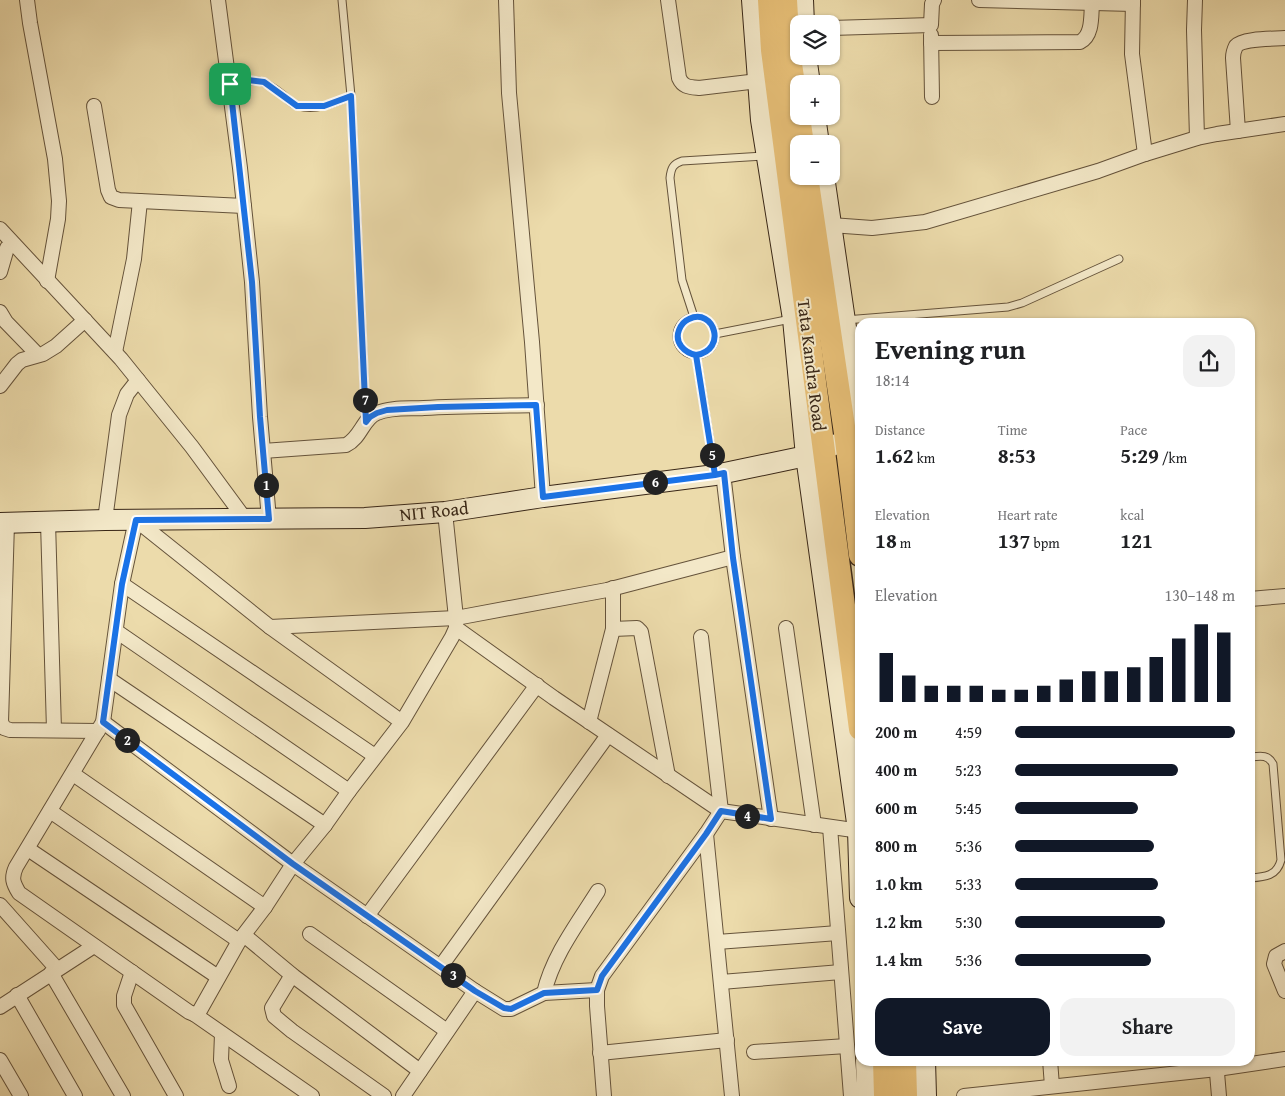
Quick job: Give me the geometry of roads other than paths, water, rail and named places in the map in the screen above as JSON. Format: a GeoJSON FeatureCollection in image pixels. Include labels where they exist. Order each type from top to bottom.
{"type":"FeatureCollection","features":[{"type":"Feature","properties":{"kind":"main road","name":"Tata Kandra Road"},"geometry":{"type":"LineString","coordinates":[[769,0],[772,50],[814,453],[855,699]]}},
{"type":"Feature","properties":{"kind":"main road"},"geometry":{"type":"LineString","coordinates":[[786,0],[792,15]]}},
{"type":"Feature","properties":{"kind":"main road"},"geometry":{"type":"LineString","coordinates":[[791,65],[801,135]]}},
{"type":"Feature","properties":{"kind":"main road","name":"Tata Kandra Road"},"geometry":{"type":"LineString","coordinates":[[809,185],[855,433]]}},
{"type":"Feature","properties":{"kind":"main road"},"geometry":{"type":"LineString","coordinates":[[884,1066],[885,1096]]}},
{"type":"Feature","properties":{"kind":"main road"},"geometry":{"type":"LineString","coordinates":[[905,1066],[906,1096]]}},
{"type":"Feature","properties":{"kind":"street"},"geometry":{"type":"LineString","coordinates":[[27,0],[31,33],[56,159],[59,201],[47,281]]}},
{"type":"Feature","properties":{"kind":"street"},"geometry":{"type":"LineString","coordinates":[[218,0],[230,84],[252,282],[269,519]]}},
{"type":"Feature","properties":{"kind":"street"},"geometry":{"type":"LineString","coordinates":[[506,0],[509,92],[543,497]]}},
{"type":"Feature","properties":{"kind":"street"},"geometry":{"type":"LineString","coordinates":[[668,0],[681,83],[699,88],[758,81]]}},
{"type":"Feature","properties":{"kind":"street"},"geometry":{"type":"LineString","coordinates":[[752,0],[761,120],[799,318]]}},
{"type":"Feature","properties":{"kind":"street"},"geometry":{"type":"LineString","coordinates":[[799,15],[802,0]]}},
{"type":"Feature","properties":{"kind":"street"},"geometry":{"type":"LineString","coordinates":[[932,97],[931,25],[932,4],[934,0]]}},
{"type":"Feature","properties":{"kind":"street"},"geometry":{"type":"LineString","coordinates":[[979,0],[1092,3],[1133,2],[1132,54],[1145,154]]}},
{"type":"Feature","properties":{"kind":"street"},"geometry":{"type":"LineString","coordinates":[[1195,0],[1197,138]]}},
{"type":"Feature","properties":{"kind":"street"},"geometry":{"type":"LineString","coordinates":[[931,43],[1080,42],[1086,39],[1089,34],[1092,3]]}},
{"type":"Feature","properties":{"kind":"street"},"geometry":{"type":"LineString","coordinates":[[840,28],[931,25]]}},
{"type":"Feature","properties":{"kind":"street"},"geometry":{"type":"LineString","coordinates":[[1238,131],[1233,58],[1236,46],[1245,41],[1285,38]]}},
{"type":"Feature","properties":{"kind":"street"},"geometry":{"type":"LineString","coordinates":[[94,106],[108,190],[111,197],[119,200],[140,202],[244,206]]}},
{"type":"Feature","properties":{"kind":"street"},"geometry":{"type":"LineString","coordinates":[[831,225],[872,228],[925,222],[1098,171],[1197,138],[1285,124]]}},
{"type":"Feature","properties":{"kind":"street"},"geometry":{"type":"LineString","coordinates":[[825,185],[845,320],[855,433]]}},
{"type":"Feature","properties":{"kind":"street"},"geometry":{"type":"LineString","coordinates":[[114,352],[134,259],[140,202]]}},
{"type":"Feature","properties":{"kind":"street"},"geometry":{"type":"LineString","coordinates":[[0,229],[8,248],[47,281],[138,380],[192,447],[245,519]]}},
{"type":"Feature","properties":{"kind":"street"},"geometry":{"type":"LineString","coordinates":[[0,272],[8,248]]}},
{"type":"Feature","properties":{"kind":"street"},"geometry":{"type":"LineString","coordinates":[[0,312],[6,322],[38,356]]}},
{"type":"Feature","properties":{"kind":"street"},"geometry":{"type":"LineString","coordinates":[[0,386],[22,360],[38,356],[56,346],[84,320]]}},
{"type":"Feature","properties":{"kind":"street"},"geometry":{"type":"LineString","coordinates":[[105,520],[119,414],[127,394],[138,380]]}},
{"type":"Feature","properties":{"kind":"street"},"geometry":{"type":"LineString","coordinates":[[263,451],[346,445],[353,442],[370,417],[387,410],[536,405]]}},
{"type":"Feature","properties":{"kind":"street","name":"NIT Road"},"geometry":{"type":"LineString","coordinates":[[3,523],[105,520],[365,518],[445,512],[719,474],[814,453],[855,433]]}},
{"type":"Feature","properties":{"kind":"street"},"geometry":{"type":"LineString","coordinates":[[814,453],[855,796]]}},
{"type":"Feature","properties":{"kind":"street"},"geometry":{"type":"LineString","coordinates":[[719,474],[771,819]]}},
{"type":"Feature","properties":{"kind":"street"},"geometry":{"type":"LineString","coordinates":[[194,1014],[199,1012],[241,938],[265,907],[293,864],[325,825],[348,791],[402,722],[452,637],[456,623],[445,512]]}},
{"type":"Feature","properties":{"kind":"street"},"geometry":{"type":"LineString","coordinates":[[312,1096],[19,893],[12,877],[100,727],[110,679],[122,584],[136,520],[270,627],[402,722]]}},
{"type":"Feature","properties":{"kind":"street"},"geometry":{"type":"LineString","coordinates":[[48,522],[54,730]]}},
{"type":"Feature","properties":{"kind":"street"},"geometry":{"type":"LineString","coordinates":[[3,523],[0,714],[2,728],[10,730],[54,730],[100,727],[475,991],[504,1008],[511,1009],[544,993],[597,990]]}},
{"type":"Feature","properties":{"kind":"street"},"geometry":{"type":"LineString","coordinates":[[270,627],[456,623],[613,588],[733,558]]}},
{"type":"Feature","properties":{"kind":"street"},"geometry":{"type":"LineString","coordinates":[[122,584],[375,756]]}},
{"type":"Feature","properties":{"kind":"street"},"geometry":{"type":"LineString","coordinates":[[590,722],[614,629],[613,588]]}},
{"type":"Feature","properties":{"kind":"street"},"geometry":{"type":"LineString","coordinates":[[1255,599],[1285,596]]}},
{"type":"Feature","properties":{"kind":"street"},"geometry":{"type":"LineString","coordinates":[[456,623],[537,685],[721,811],[855,830]]}},
{"type":"Feature","properties":{"kind":"street"},"geometry":{"type":"LineString","coordinates":[[614,629],[637,628],[640,630],[668,776]]}},
{"type":"Feature","properties":{"kind":"street"},"geometry":{"type":"LineString","coordinates":[[786,628],[814,825]]}},
{"type":"Feature","properties":{"kind":"street"},"geometry":{"type":"LineString","coordinates":[[116,630],[348,791]]}},
{"type":"Feature","properties":{"kind":"street"},"geometry":{"type":"LineString","coordinates":[[604,1096],[597,990],[602,976],[721,811],[701,637]]}},
{"type":"Feature","properties":{"kind":"street"},"geometry":{"type":"LineString","coordinates":[[110,679],[325,825]]}},
{"type":"Feature","properties":{"kind":"street"},"geometry":{"type":"LineString","coordinates":[[368,916],[537,685]]}},
{"type":"Feature","properties":{"kind":"street"},"geometry":{"type":"LineString","coordinates":[[441,966],[608,735]]}},
{"type":"Feature","properties":{"kind":"street"},"geometry":{"type":"LineString","coordinates":[[73,774],[265,907]]}},
{"type":"Feature","properties":{"kind":"street"},"geometry":{"type":"LineString","coordinates":[[50,811],[241,938],[420,1071]]}},
{"type":"Feature","properties":{"kind":"street"},"geometry":{"type":"LineString","coordinates":[[830,827],[851,1096]]}},
{"type":"Feature","properties":{"kind":"street"},"geometry":{"type":"LineString","coordinates":[[706,834],[732,1096]]}},
{"type":"Feature","properties":{"kind":"street"},"geometry":{"type":"LineString","coordinates":[[28,848],[218,977]]}},
{"type":"Feature","properties":{"kind":"street"},"geometry":{"type":"LineString","coordinates":[[544,993],[548,975],[555,959],[598,891]]}},
{"type":"Feature","properties":{"kind":"street"},"geometry":{"type":"LineString","coordinates":[[0,905],[54,971],[122,1096]]}},
{"type":"Feature","properties":{"kind":"street"},"geometry":{"type":"LineString","coordinates":[[717,942],[838,933]]}},
{"type":"Feature","properties":{"kind":"street"},"geometry":{"type":"LineString","coordinates":[[310,934],[447,1031]]}},
{"type":"Feature","properties":{"kind":"street"},"geometry":{"type":"LineString","coordinates":[[0,1007],[94,946]]}},
{"type":"Feature","properties":{"kind":"street"},"geometry":{"type":"LineString","coordinates":[[1285,951],[1276,956],[1274,964],[1285,991]]}},
{"type":"Feature","properties":{"kind":"street"},"geometry":{"type":"LineString","coordinates":[[132,972],[124,996],[124,1005],[176,1096]]}},
{"type":"Feature","properties":{"kind":"street"},"geometry":{"type":"LineString","coordinates":[[721,982],[841,972]]}},
{"type":"Feature","properties":{"kind":"street"},"geometry":{"type":"LineString","coordinates":[[292,976],[272,1008],[274,1016],[292,1032],[384,1096]]}},
{"type":"Feature","properties":{"kind":"street"},"geometry":{"type":"LineString","coordinates":[[403,1096],[475,991]]}},
{"type":"Feature","properties":{"kind":"street"},"geometry":{"type":"LineString","coordinates":[[17,995],[75,1096]]}},
{"type":"Feature","properties":{"kind":"street"},"geometry":{"type":"LineString","coordinates":[[222,1034],[221,1060],[229,1086]]}},
{"type":"Feature","properties":{"kind":"street"},"geometry":{"type":"LineString","coordinates":[[600,1053],[727,1040]]}},
{"type":"Feature","properties":{"kind":"street"},"geometry":{"type":"LineString","coordinates":[[754,1052],[847,1046]]}},
{"type":"Feature","properties":{"kind":"street"},"geometry":{"type":"LineString","coordinates":[[1255,1062],[1285,1059]]}},
{"type":"Feature","properties":{"kind":"street"},"geometry":{"type":"LineString","coordinates":[[0,1060],[21,1096]]}},
{"type":"Feature","properties":{"kind":"street"},"geometry":{"type":"LineString","coordinates":[[866,1066],[867,1096]]}},
{"type":"Feature","properties":{"kind":"street"},"geometry":{"type":"LineString","coordinates":[[925,1066],[926,1096]]}},
{"type":"Feature","properties":{"kind":"street"},"geometry":{"type":"LineString","coordinates":[[1050,1066],[1052,1086]]}},
{"type":"Feature","properties":{"kind":"street"},"geometry":{"type":"LineString","coordinates":[[964,1096],[1208,1066]]}},
{"type":"Feature","properties":{"kind":"street"},"geometry":{"type":"LineString","coordinates":[[1216,1066],[1219,1096]]}},
{"type":"Feature","properties":{"kind":"lane"},"geometry":{"type":"LineString","coordinates":[[342,0],[351,96],[366,422]]}},
{"type":"Feature","properties":{"kind":"lane"},"geometry":{"type":"LineString","coordinates":[[230,84],[248,80],[264,82],[297,106],[324,106],[351,96]]}},
{"type":"Feature","properties":{"kind":"lane"},"geometry":{"type":"LineString","coordinates":[[694,317],[682,280],[670,169],[675,163],[682,161],[767,155]]}},
{"type":"Feature","properties":{"kind":"lane"},"geometry":{"type":"LineString","coordinates":[[870,318],[1008,307],[1022,303],[1119,259]]}},
{"type":"Feature","properties":{"kind":"lane"},"geometry":{"type":"LineString","coordinates":[[694,317],[706,319],[714,328],[715,334],[712,346],[702,354],[696,355],[685,351],[681,346],[678,334],[683,323],[694,317]]}},
{"type":"Feature","properties":{"kind":"lane"},"geometry":{"type":"LineString","coordinates":[[715,334],[799,318]]}},
{"type":"Feature","properties":{"kind":"lane"},"geometry":{"type":"LineString","coordinates":[[845,320],[855,319]]}},
{"type":"Feature","properties":{"kind":"lane"},"geometry":{"type":"LineString","coordinates":[[696,355],[719,474]]}},
{"type":"Feature","properties":{"kind":"lane"},"geometry":{"type":"LineString","coordinates":[[1255,757],[1266,756],[1271,759],[1273,764],[1281,860],[1276,872],[1271,875],[1255,877]]}}]}
